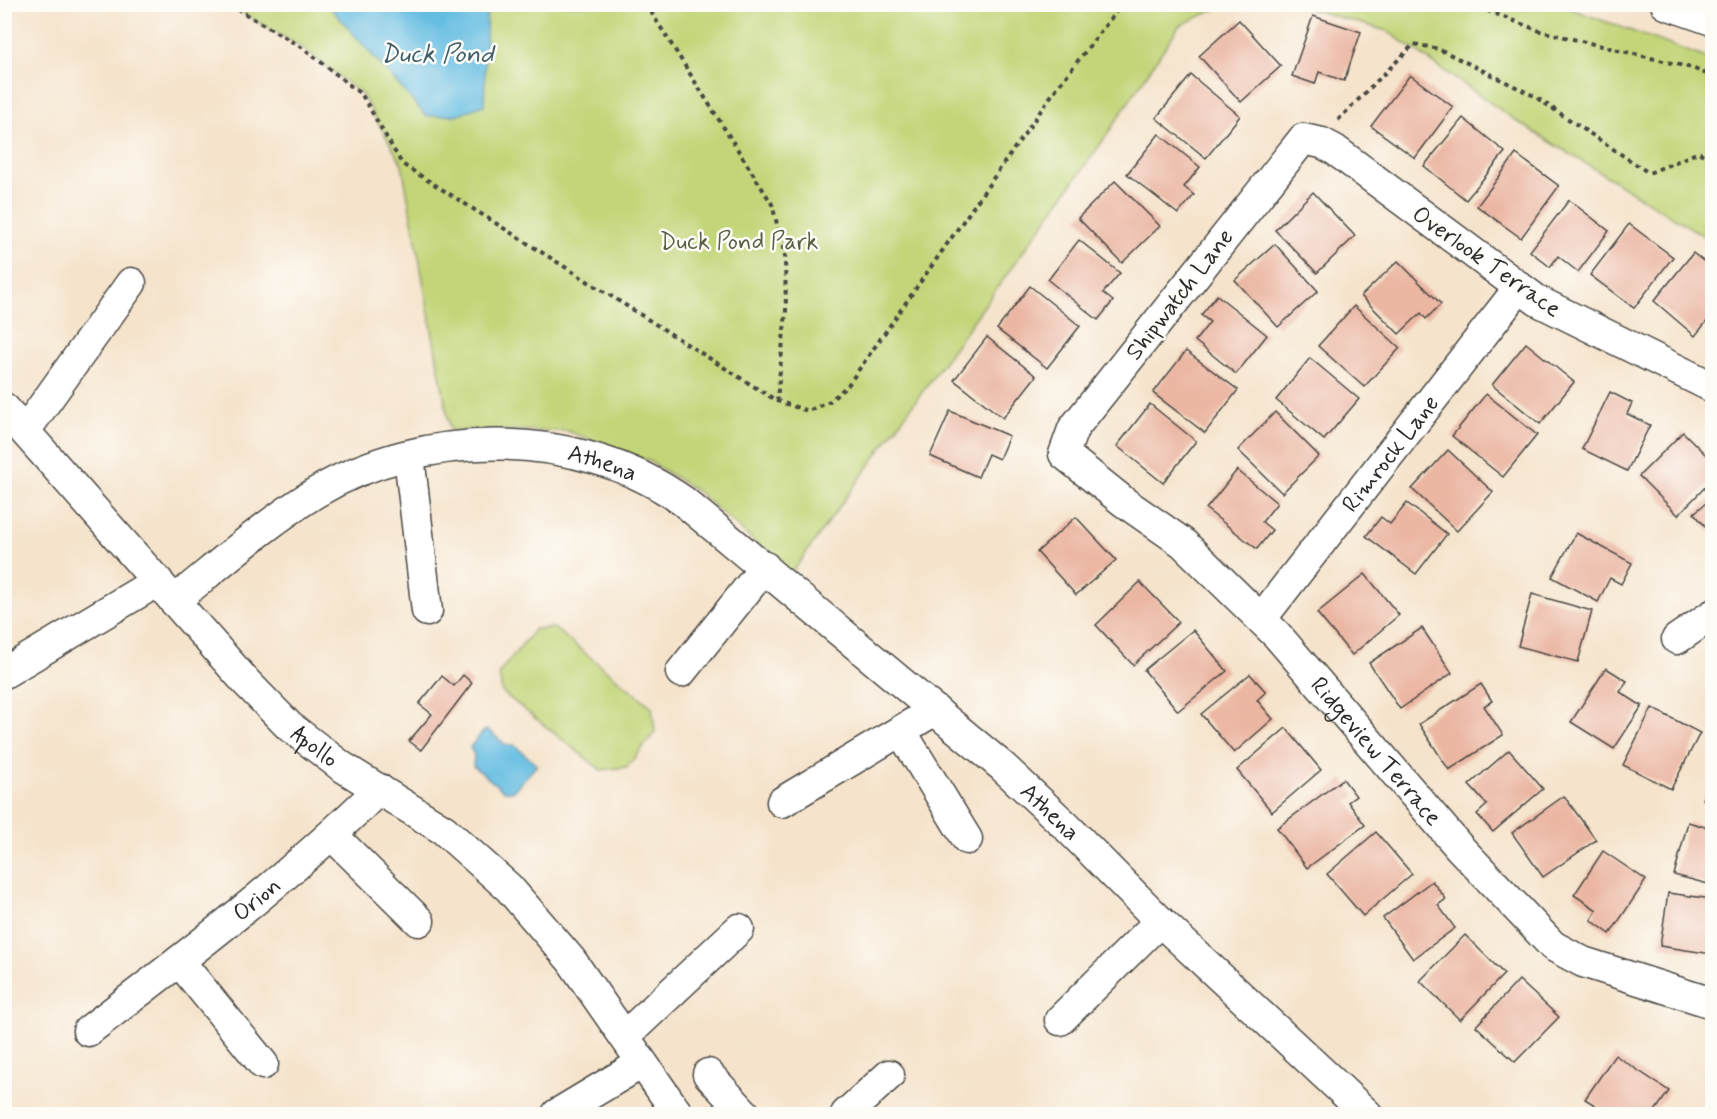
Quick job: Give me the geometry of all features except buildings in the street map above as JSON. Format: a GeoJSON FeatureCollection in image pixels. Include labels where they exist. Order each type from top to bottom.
{"type":"FeatureCollection","features":[{"type":"Feature","properties":{"kind":"street"},"geometry":{"type":"LineString","coordinates":[[1666,4],[1713,20]]}},
{"type":"Feature","properties":{"kind":"street","name":"Overlook Terrace"},"geometry":{"type":"LineString","coordinates":[[1312,141],[1538,301],[1713,387]]}},
{"type":"Feature","properties":{"kind":"street","name":"Shipwatch Lane"},"geometry":{"type":"LineString","coordinates":[[1064,454],[1073,429],[1312,141]]}},
{"type":"Feature","properties":{"kind":"street"},"geometry":{"type":"LineString","coordinates":[[25,431],[131,282]]}},
{"type":"Feature","properties":{"kind":"street","name":"Rimrock Lane"},"geometry":{"type":"LineString","coordinates":[[1261,619],[1519,288]]}},
{"type":"Feature","properties":{"kind":"street","name":"Apollo"},"geometry":{"type":"LineString","coordinates":[[4,408],[289,726],[322,753],[444,830],[509,888],[553,937],[678,1114]]}},
{"type":"Feature","properties":{"kind":"street","name":"Athena"},"geometry":{"type":"LineString","coordinates":[[4,672],[166,591],[317,492],[366,469],[409,456],[456,447],[505,444],[549,448],[596,458],[665,488],[765,567],[935,710],[1038,798],[1160,921],[1367,1114]]}},
{"type":"Feature","properties":{"kind":"street","name":"Ridgeview Terrace"},"geometry":{"type":"LineString","coordinates":[[1064,454],[1124,502],[1183,543],[1261,619],[1460,848],[1553,946],[1583,962],[1713,1003]]}},
{"type":"Feature","properties":{"kind":"street"},"geometry":{"type":"LineString","coordinates":[[409,456],[427,611]]}},
{"type":"Feature","properties":{"kind":"street"},"geometry":{"type":"LineString","coordinates":[[681,672],[765,567]]}},
{"type":"Feature","properties":{"kind":"street"},"geometry":{"type":"LineString","coordinates":[[1677,639],[1713,615]]}},
{"type":"Feature","properties":{"kind":"street"},"geometry":{"type":"LineString","coordinates":[[782,802],[935,710]]}},
{"type":"Feature","properties":{"kind":"street"},"geometry":{"type":"LineString","coordinates":[[901,731],[967,839]]}},
{"type":"Feature","properties":{"kind":"street","name":"Orion"},"geometry":{"type":"LineString","coordinates":[[88,1031],[245,911],[332,835],[379,789]]}},
{"type":"Feature","properties":{"kind":"street"},"geometry":{"type":"LineString","coordinates":[[332,835],[419,921]]}},
{"type":"Feature","properties":{"kind":"street"},"geometry":{"type":"LineString","coordinates":[[1060,1020],[1160,921]]}},
{"type":"Feature","properties":{"kind":"street"},"geometry":{"type":"LineString","coordinates":[[625,1036],[739,929]]}},
{"type":"Feature","properties":{"kind":"street"},"geometry":{"type":"LineString","coordinates":[[179,961],[263,1064]]}},
{"type":"Feature","properties":{"kind":"street"},"geometry":{"type":"LineString","coordinates":[[557,1114],[642,1063]]}},
{"type":"Feature","properties":{"kind":"street"},"geometry":{"type":"LineString","coordinates":[[708,1074],[745,1114]]}},
{"type":"Feature","properties":{"kind":"street"},"geometry":{"type":"LineString","coordinates":[[846,1114],[889,1075]]}},
{"type":"Feature","properties":{"kind":"path"},"geometry":{"type":"LineString","coordinates":[[229,4],[306,50],[362,95],[402,164],[777,401],[808,411],[830,401],[848,385],[1056,88],[1122,4]]}},
{"type":"Feature","properties":{"kind":"path"},"geometry":{"type":"LineString","coordinates":[[646,4],[772,204],[785,267],[786,311],[777,401]]}},
{"type":"Feature","properties":{"kind":"path"},"geometry":{"type":"LineString","coordinates":[[1470,4],[1540,31],[1692,68],[1713,76]]}},
{"type":"Feature","properties":{"kind":"path"},"geometry":{"type":"LineString","coordinates":[[1312,141],[1336,122],[1414,44],[1439,49],[1534,96],[1649,173],[1699,152],[1713,161]]}},
{"type":"Feature","properties":{"kind":"green space","name":"Duck Pond Park"},"geometry":{"type":"Polygon","coordinates":[[[229,5],[1224,5],[1179,26],[1100,145],[791,574],[697,491],[649,461],[567,431],[450,430],[402,164],[362,95],[306,50],[229,5]]]}},
{"type":"Feature","properties":{"kind":"green space"},"geometry":{"type":"Polygon","coordinates":[[[1296,5],[1560,5],[1712,60],[1712,241],[1518,122],[1387,31],[1296,5]]]}},
{"type":"Feature","properties":{"kind":"green space"},"geometry":{"type":"Polygon","coordinates":[[[554,628],[652,707],[655,732],[627,767],[601,770],[502,692],[499,673],[535,629],[554,628]]]}},
{"type":"Feature","properties":{"kind":"water","name":"Duck Pond"},"geometry":{"type":"Polygon","coordinates":[[[328,5],[487,5],[484,105],[456,115],[426,116],[328,5]]]}},
{"type":"Feature","properties":{"kind":"water"},"geometry":{"type":"Polygon","coordinates":[[[488,730],[506,745],[514,745],[537,765],[513,791],[504,791],[473,766],[474,755],[470,747],[484,731],[488,730]]]}}]}
